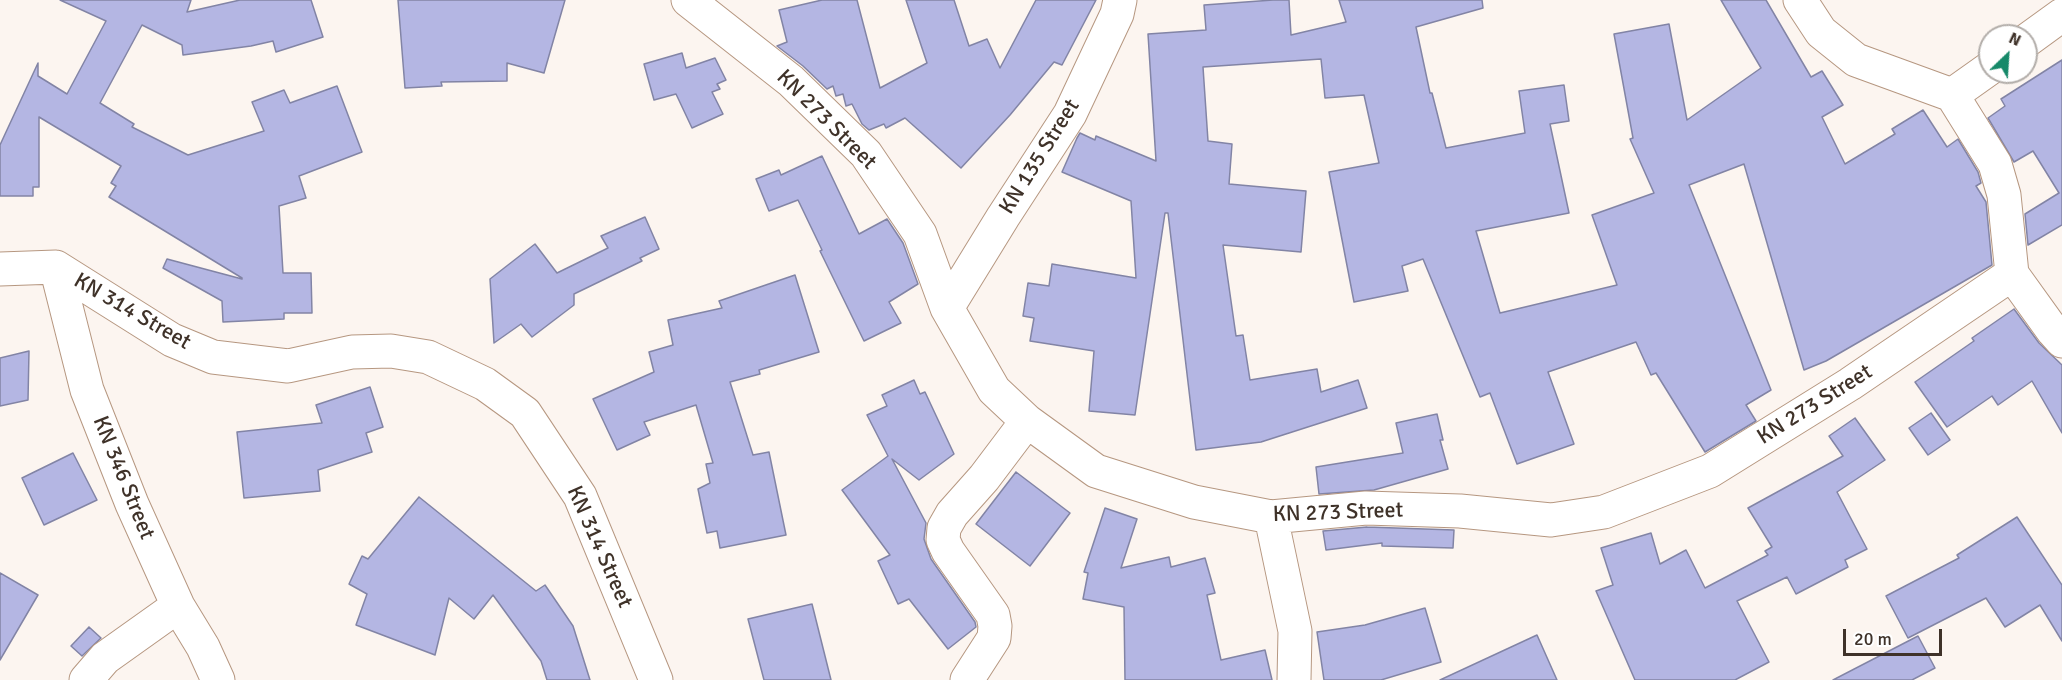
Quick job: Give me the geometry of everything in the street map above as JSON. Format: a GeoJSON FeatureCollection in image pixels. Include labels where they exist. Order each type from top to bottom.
{"type":"FeatureCollection","features":[{"type":"Feature","properties":{"kind":"street","name":"KN 273 Street"},"geometry":{"type":"LineString","coordinates":[[688,0],[791,81],[866,153],[920,234],[947,308],[994,390],[1027,421],[1096,471],[1194,502],[1271,517],[1366,508],[1460,511],[1551,520],[1605,512],[1710,471],[1850,384],[2012,274]]}},
{"type":"Feature","properties":{"kind":"street","name":"KN 135 Street"},"geometry":{"type":"LineString","coordinates":[[947,308],[1070,114],[1117,14],[1120,0]]}},
{"type":"Feature","properties":{"kind":"street"},"geometry":{"type":"LineString","coordinates":[[1800,0],[1821,32],[1856,60],[1952,95],[1995,164],[2004,195],[2012,274],[2062,341]]}},
{"type":"Feature","properties":{"kind":"street"},"geometry":{"type":"LineString","coordinates":[[2038,32],[2062,15]]}},
{"type":"Feature","properties":{"kind":"street"},"geometry":{"type":"LineString","coordinates":[[1952,95],[1978,77]]}},
{"type":"Feature","properties":{"kind":"street","name":"KN 314 Street"},"geometry":{"type":"LineString","coordinates":[[0,269],[56,267],[172,340],[213,357],[288,366],[352,352],[391,351],[428,357],[485,384],[525,413],[580,496],[656,680]]}},
{"type":"Feature","properties":{"kind":"street","name":"KN 346 Street"},"geometry":{"type":"LineString","coordinates":[[56,267],[87,390],[132,504],[178,606],[203,647],[218,680]]}},
{"type":"Feature","properties":{"kind":"street"},"geometry":{"type":"LineString","coordinates":[[967,680],[994,638],[995,626],[993,615],[948,551],[943,540],[944,528],[952,514],[984,478],[1027,421]]}},
{"type":"Feature","properties":{"kind":"street"},"geometry":{"type":"LineString","coordinates":[[1271,517],[1295,631],[1294,680]]}},
{"type":"Feature","properties":{"kind":"street"},"geometry":{"type":"LineString","coordinates":[[86,680],[105,658],[178,606]]}},
{"type":"Feature","properties":{"kind":"building"},"geometry":{"type":"Polygon","coordinates":[[[60,0],[191,0],[187,12],[240,0],[311,0],[323,37],[276,52],[273,41],[183,55],[182,45],[142,25],[100,103],[134,124],[132,127],[188,155],[264,131],[252,102],[284,90],[290,103],[337,86],[362,152],[299,176],[306,198],[279,206],[283,273],[311,273],[312,313],[284,313],[284,319],[223,322],[222,301],[163,268],[167,259],[242,278],[109,197],[116,186],[111,183],[121,166],[39,117],[39,187],[33,187],[33,196],[0,196],[0,145],[38,63],[38,76],[67,94],[106,21],[60,0]]]}},
{"type":"Feature","properties":{"kind":"building"},"geometry":{"type":"Polygon","coordinates":[[[398,0],[565,0],[544,73],[507,63],[507,81],[441,82],[442,86],[405,88],[398,0]]]}},
{"type":"Feature","properties":{"kind":"building"},"geometry":{"type":"Polygon","coordinates":[[[822,0],[857,0],[880,88],[927,63],[906,0],[954,0],[969,46],[987,39],[1000,68],[1036,0],[1096,0],[1062,65],[1054,62],[1010,115],[961,168],[905,118],[886,128],[884,124],[869,130],[862,124],[852,104],[846,106],[843,94],[836,96],[833,86],[827,89],[777,46],[787,42],[779,10],[822,0]]]}},
{"type":"Feature","properties":{"kind":"building"},"geometry":{"type":"Polygon","coordinates":[[[1289,0],[1291,35],[1346,22],[1339,0],[1482,0],[1483,8],[1416,27],[1430,93],[1432,93],[1446,148],[1525,133],[1519,91],[1564,85],[1569,121],[1550,124],[1569,213],[1476,231],[1500,313],[1617,285],[1592,215],[1654,193],[1630,139],[1633,138],[1614,34],[1669,24],[1687,120],[1761,68],[1721,0],[1766,0],[1811,77],[1822,71],[1843,105],[1822,117],[1845,164],[1895,134],[1892,129],[1923,110],[1947,147],[1958,139],[1978,172],[1981,183],[1976,186],[1986,202],[1992,265],[1826,361],[1804,370],[1744,164],[1689,185],[1771,390],[1746,405],[1756,421],[1705,452],[1656,373],[1651,375],[1636,342],[1548,372],[1574,444],[1517,464],[1490,393],[1480,397],[1423,259],[1402,266],[1408,291],[1354,302],[1329,172],[1379,163],[1364,95],[1325,98],[1321,59],[1203,67],[1208,141],[1232,144],[1229,184],[1306,191],[1301,252],[1223,245],[1236,336],[1243,335],[1250,380],[1317,369],[1321,392],[1358,380],[1367,408],[1261,442],[1196,450],[1168,213],[1165,213],[1135,415],[1089,411],[1094,351],[1030,341],[1034,318],[1023,316],[1028,283],[1049,286],[1052,264],[1136,278],[1131,201],[1062,172],[1077,138],[1080,133],[1095,140],[1096,136],[1156,161],[1148,34],[1206,30],[1204,5],[1289,0]]]}},
{"type":"Feature","properties":{"kind":"building"},"geometry":{"type":"Polygon","coordinates":[[[682,53],[686,68],[715,58],[726,80],[717,84],[720,89],[712,92],[723,114],[692,128],[676,94],[654,100],[644,64],[682,53]]]}},
{"type":"Feature","properties":{"kind":"building"},"geometry":{"type":"Polygon","coordinates":[[[2062,60],[2062,225],[2028,245],[2025,214],[2059,193],[2033,151],[2014,162],[1988,118],[2005,106],[2001,99],[2024,84],[2038,84],[2038,75],[2062,60]]]}},
{"type":"Feature","properties":{"kind":"building"},"geometry":{"type":"Polygon","coordinates":[[[822,156],[859,234],[887,219],[903,243],[918,284],[889,302],[901,323],[864,341],[798,200],[769,211],[756,179],[779,170],[781,175],[822,156]]]}},
{"type":"Feature","properties":{"kind":"building"},"geometry":{"type":"Polygon","coordinates":[[[645,217],[659,249],[640,258],[642,261],[574,294],[574,305],[532,337],[521,324],[494,343],[490,279],[535,244],[557,273],[608,248],[601,236],[645,217]]]}},
{"type":"Feature","properties":{"kind":"building"},"geometry":{"type":"Polygon","coordinates":[[[795,275],[819,352],[759,370],[760,374],[730,382],[753,455],[769,452],[786,535],[720,548],[717,531],[707,533],[698,489],[710,483],[706,464],[713,463],[696,405],[644,422],[650,435],[617,450],[593,399],[654,372],[649,352],[673,345],[668,320],[722,308],[719,301],[795,275]]]}},
{"type":"Feature","properties":{"kind":"building"},"geometry":{"type":"Polygon","coordinates":[[[2014,309],[2039,343],[2062,365],[2062,433],[2032,381],[1998,405],[1992,396],[1947,427],[1915,382],[1974,341],[1972,338],[2014,309]]]}},
{"type":"Feature","properties":{"kind":"building"},"geometry":{"type":"Polygon","coordinates":[[[29,351],[28,400],[0,406],[0,358],[29,351]]]}},
{"type":"Feature","properties":{"kind":"building"},"geometry":{"type":"Polygon","coordinates":[[[914,380],[920,394],[925,392],[954,454],[919,480],[892,459],[926,523],[924,539],[931,559],[975,622],[976,627],[948,649],[909,599],[898,604],[878,561],[890,555],[842,490],[888,456],[867,415],[887,406],[882,395],[914,380]]]}},
{"type":"Feature","properties":{"kind":"building"},"geometry":{"type":"Polygon","coordinates":[[[370,387],[383,427],[366,433],[372,452],[318,470],[320,491],[244,498],[237,432],[322,423],[316,405],[370,387]]]}},
{"type":"Feature","properties":{"kind":"building"},"geometry":{"type":"Polygon","coordinates":[[[1931,413],[1950,440],[1928,455],[1909,428],[1931,413]]]}},
{"type":"Feature","properties":{"kind":"building"},"geometry":{"type":"Polygon","coordinates":[[[1437,414],[1443,440],[1440,440],[1448,469],[1374,490],[1319,494],[1316,467],[1403,453],[1396,423],[1437,414]]]}},
{"type":"Feature","properties":{"kind":"building"},"geometry":{"type":"Polygon","coordinates":[[[1855,418],[1885,460],[1837,492],[1867,549],[1845,560],[1848,567],[1796,594],[1787,577],[1737,601],[1769,662],[1735,680],[1635,680],[1596,591],[1613,585],[1601,548],[1651,533],[1660,564],[1686,550],[1705,588],[1768,555],[1765,551],[1772,547],[1748,508],[1843,456],[1829,436],[1855,418]]]}},
{"type":"Feature","properties":{"kind":"building"},"geometry":{"type":"Polygon","coordinates":[[[73,453],[97,500],[44,525],[22,478],[73,453]]]}},
{"type":"Feature","properties":{"kind":"building"},"geometry":{"type":"Polygon","coordinates":[[[1016,472],[1070,513],[1030,566],[976,524],[1016,472]]]}},
{"type":"Feature","properties":{"kind":"building"},"geometry":{"type":"Polygon","coordinates":[[[419,497],[536,591],[545,585],[573,626],[590,680],[547,680],[541,661],[493,595],[474,619],[449,598],[435,655],[356,625],[367,594],[349,584],[362,556],[368,559],[419,497]]]}},
{"type":"Feature","properties":{"kind":"building"},"geometry":{"type":"Polygon","coordinates":[[[1105,508],[1137,519],[1121,568],[1169,557],[1171,567],[1205,558],[1215,593],[1207,595],[1221,660],[1265,650],[1272,680],[1125,680],[1124,607],[1083,599],[1088,573],[1084,572],[1105,508]]]}},
{"type":"Feature","properties":{"kind":"building"},"geometry":{"type":"Polygon","coordinates":[[[2017,517],[2062,585],[2062,641],[2040,605],[2005,627],[1986,598],[1908,638],[1886,596],[1959,558],[1957,555],[2017,517]]]}},
{"type":"Feature","properties":{"kind":"building"},"geometry":{"type":"Polygon","coordinates":[[[1367,527],[1454,530],[1453,548],[1382,546],[1382,543],[1326,550],[1323,531],[1367,527]]]}},
{"type":"Feature","properties":{"kind":"building"},"geometry":{"type":"Polygon","coordinates":[[[0,573],[38,595],[0,660],[0,573]]]}},
{"type":"Feature","properties":{"kind":"building"},"geometry":{"type":"Polygon","coordinates":[[[812,604],[831,680],[764,680],[748,619],[812,604]]]}},
{"type":"Feature","properties":{"kind":"building"},"geometry":{"type":"Polygon","coordinates":[[[1425,608],[1441,662],[1381,680],[1324,680],[1317,632],[1365,625],[1425,608]]]}},
{"type":"Feature","properties":{"kind":"building"},"geometry":{"type":"Polygon","coordinates":[[[89,627],[101,638],[82,656],[71,646],[89,627]]]}},
{"type":"Feature","properties":{"kind":"building"},"geometry":{"type":"Polygon","coordinates":[[[1537,635],[1557,680],[1440,680],[1537,635]]]}},
{"type":"Feature","properties":{"kind":"building"},"geometry":{"type":"Polygon","coordinates":[[[1918,636],[1935,668],[1912,680],[1833,680],[1918,636]]]}}]}
